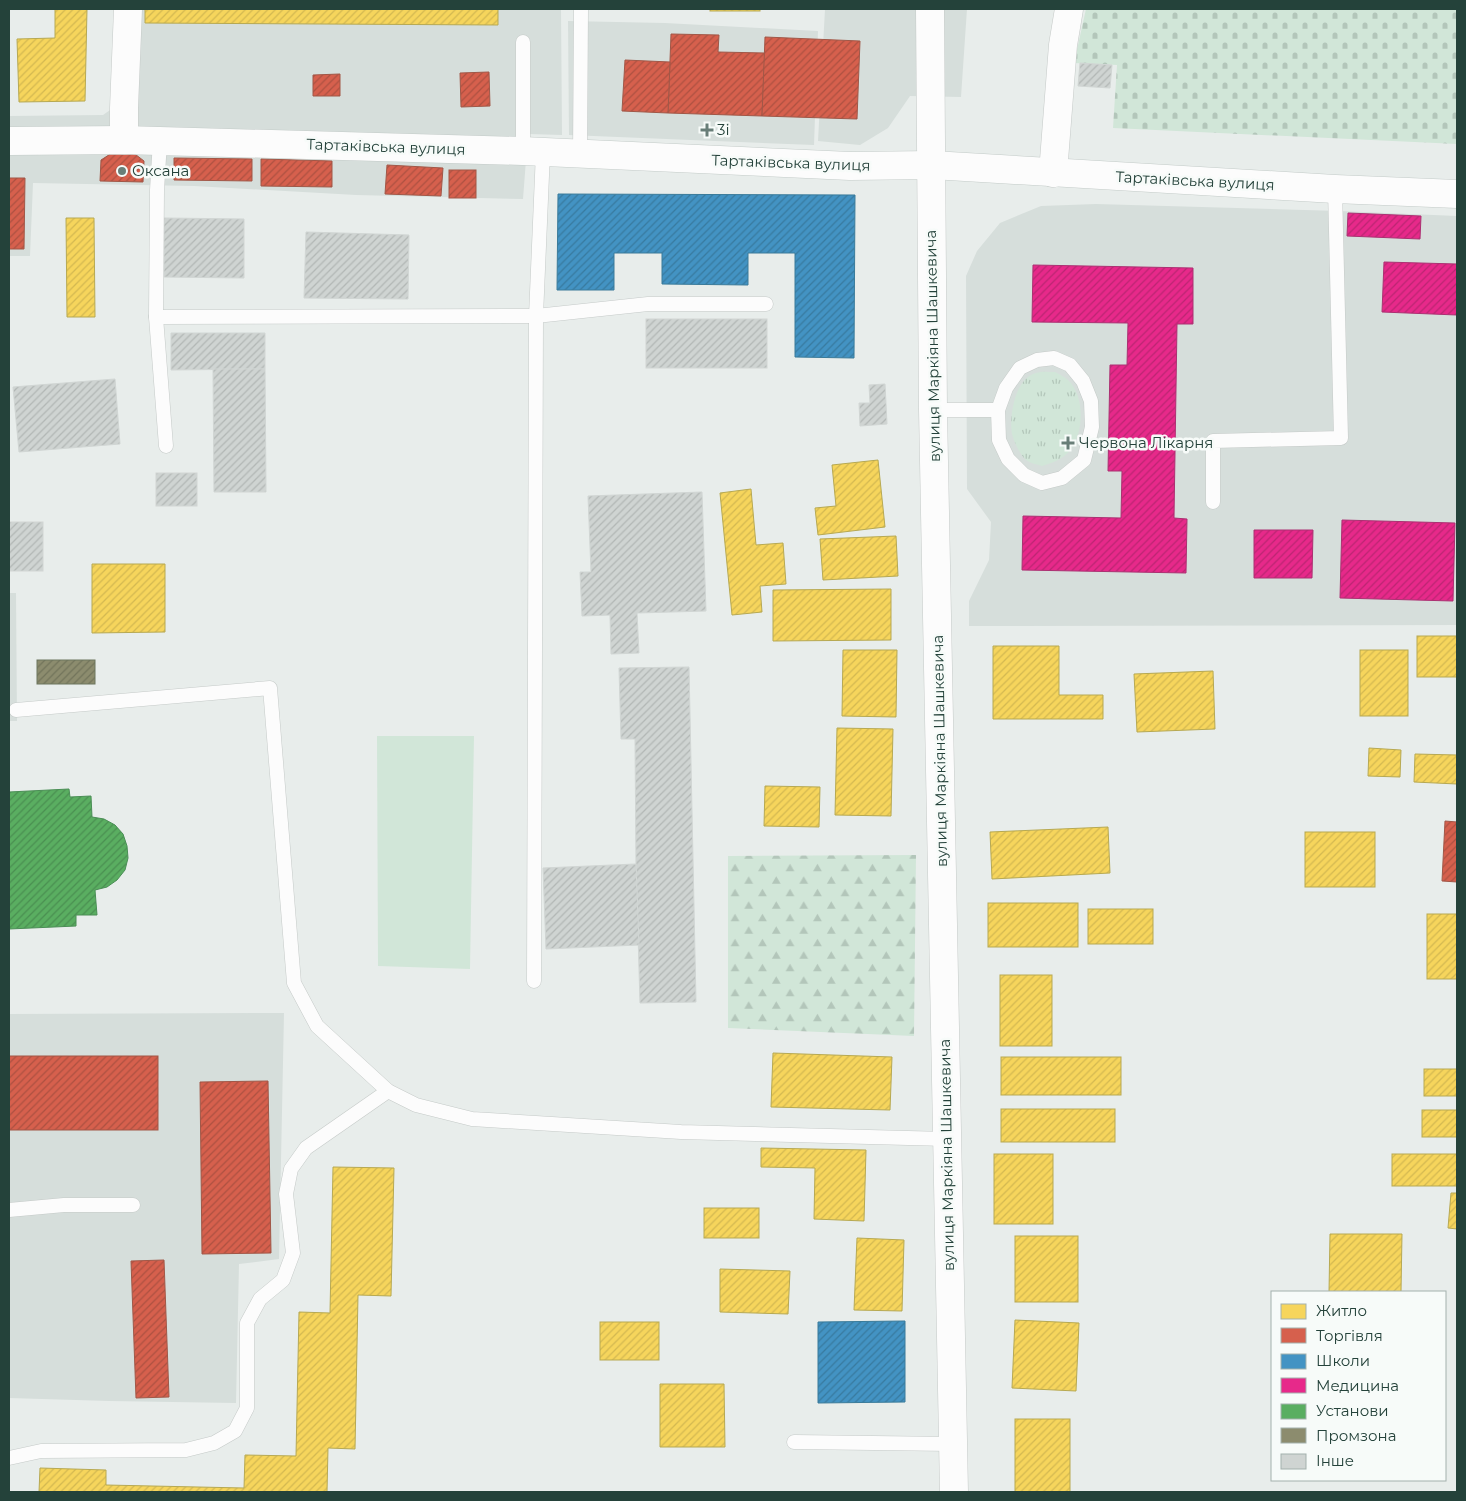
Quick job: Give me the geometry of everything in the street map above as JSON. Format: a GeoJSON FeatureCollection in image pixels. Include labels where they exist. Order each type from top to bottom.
{"type":"FeatureCollection","features":[{"type":"Feature","properties":{"kind":"street"},"geometry":{"type":"LineString","coordinates":[[124,140],[128,9]]}},
{"type":"Feature","properties":{"kind":"street","name":"вулиця Маркіяна Шашкевича"},"geometry":{"type":"LineString","coordinates":[[930,9],[933,410],[954,1492]]}},
{"type":"Feature","properties":{"kind":"street"},"geometry":{"type":"LineString","coordinates":[[1052,173],[1063,45],[1069,9]]}},
{"type":"Feature","properties":{"kind":"street","name":"Тартаківська вулиця"},"geometry":{"type":"LineString","coordinates":[[9,141],[124,140],[533,152],[850,166],[932,165],[1335,189],[1457,194]]}},
{"type":"Feature","properties":{"kind":"lane"},"geometry":{"type":"LineString","coordinates":[[580,154],[581,9]]}},
{"type":"Feature","properties":{"kind":"lane"},"geometry":{"type":"LineString","coordinates":[[523,42],[533,152],[536,316],[534,982]]}},
{"type":"Feature","properties":{"kind":"lane"},"geometry":{"type":"LineString","coordinates":[[160,141],[157,190],[156,317],[166,446]]}},
{"type":"Feature","properties":{"kind":"lane"},"geometry":{"type":"LineString","coordinates":[[1213,502],[1213,441],[1341,438],[1335,189]]}},
{"type":"Feature","properties":{"kind":"lane"},"geometry":{"type":"LineString","coordinates":[[156,317],[536,316],[648,304],[766,304]]}},
{"type":"Feature","properties":{"kind":"lane"},"geometry":{"type":"LineString","coordinates":[[1054,358],[1070,365],[1083,381],[1091,401],[1092,427],[1084,460],[1062,478],[1042,483],[1024,475],[1008,459],[999,440],[998,410],[1006,388],[1020,368],[1036,360],[1054,358]]}},
{"type":"Feature","properties":{"kind":"lane"},"geometry":{"type":"LineString","coordinates":[[933,410],[998,410]]}},
{"type":"Feature","properties":{"kind":"lane"},"geometry":{"type":"LineString","coordinates":[[16,710],[270,688],[294,983],[317,1026],[388,1092],[416,1104],[472,1119],[681,1132],[947,1139]]}},
{"type":"Feature","properties":{"kind":"lane"},"geometry":{"type":"LineString","coordinates":[[9,1458],[41,1451],[186,1450],[214,1443],[236,1431],[247,1408],[247,1323],[260,1299],[283,1280],[294,1253],[286,1194],[291,1169],[306,1148],[388,1092]]}},
{"type":"Feature","properties":{"kind":"lane"},"geometry":{"type":"LineString","coordinates":[[9,1210],[64,1205],[133,1205]]}},
{"type":"Feature","properties":{"kind":"lane"},"geometry":{"type":"LineString","coordinates":[[794,1442],[952,1444]]}},
{"type":"Feature","properties":{"kind":"shaded area"},"geometry":{"type":"Polygon","coordinates":[[[134,9],[561,9],[562,135],[528,134],[523,199],[356,195],[194,186],[33,183],[30,256],[9,256],[9,116],[103,115],[137,91],[134,9]]]}},
{"type":"Feature","properties":{"kind":"shaded area"},"geometry":{"type":"Polygon","coordinates":[[[825,9],[967,9],[961,97],[910,96],[888,128],[860,145],[818,141],[825,9]]]}},
{"type":"Feature","properties":{"kind":"shaded area"},"geometry":{"type":"Polygon","coordinates":[[[568,21],[665,23],[818,31],[814,145],[569,135],[568,21]]]}},
{"type":"Feature","properties":{"kind":"shaded area"},"geometry":{"type":"Polygon","coordinates":[[[1096,204],[1457,216],[1457,625],[969,626],[969,601],[989,560],[991,522],[967,489],[966,276],[977,251],[1000,223],[1041,206],[1096,204]]]}},
{"type":"Feature","properties":{"kind":"shaded area"},"geometry":{"type":"Polygon","coordinates":[[[9,593],[16,593],[17,721],[9,721],[9,593]]]}},
{"type":"Feature","properties":{"kind":"shaded area"},"geometry":{"type":"Polygon","coordinates":[[[284,1013],[279,1259],[239,1264],[236,1403],[9,1398],[9,1014],[284,1013]]]}},
{"type":"Feature","properties":{"kind":"green space"},"geometry":{"type":"Polygon","coordinates":[[[1086,9],[1457,9],[1457,144],[1113,128],[1117,65],[1074,63],[1086,9]]]}},
{"type":"Feature","properties":{"kind":"green space"},"geometry":{"type":"Polygon","coordinates":[[[1038,372],[1055,372],[1067,379],[1074,387],[1080,404],[1080,423],[1071,449],[1058,460],[1042,466],[1026,460],[1017,447],[1011,426],[1013,408],[1018,390],[1029,376],[1038,372]]]}},
{"type":"Feature","properties":{"kind":"green space"},"geometry":{"type":"Polygon","coordinates":[[[377,736],[474,736],[470,969],[378,966],[377,736]]]}},
{"type":"Feature","properties":{"kind":"green space"},"geometry":{"type":"Polygon","coordinates":[[[916,855],[914,1036],[728,1028],[728,856],[916,855]]]}},
{"type":"Feature","properties":{"kind":"building: Житло"},"geometry":{"type":"Polygon","coordinates":[[[55,9],[87,9],[85,101],[19,102],[17,39],[55,38],[55,9]]]}},
{"type":"Feature","properties":{"kind":"building: Житло"},"geometry":{"type":"Polygon","coordinates":[[[145,9],[498,9],[498,25],[145,23],[145,9]]]}},
{"type":"Feature","properties":{"kind":"building: Житло"},"geometry":{"type":"Polygon","coordinates":[[[710,9],[760,9],[760,11],[710,11],[710,9]]]}},
{"type":"Feature","properties":{"kind":"building: Житло"},"geometry":{"type":"Polygon","coordinates":[[[66,218],[94,218],[95,317],[67,317],[66,218]]]}},
{"type":"Feature","properties":{"kind":"building: Житло"},"geometry":{"type":"Polygon","coordinates":[[[878,460],[885,527],[818,535],[815,508],[836,506],[832,465],[878,460]]]}},
{"type":"Feature","properties":{"kind":"building: Житло"},"geometry":{"type":"Polygon","coordinates":[[[751,489],[756,545],[783,543],[786,584],[760,586],[762,612],[732,615],[720,493],[751,489]]]}},
{"type":"Feature","properties":{"kind":"building: Житло"},"geometry":{"type":"Polygon","coordinates":[[[896,536],[898,576],[823,580],[820,539],[896,536]]]}},
{"type":"Feature","properties":{"kind":"building: Житло"},"geometry":{"type":"Polygon","coordinates":[[[92,564],[165,564],[165,632],[92,633],[92,564]]]}},
{"type":"Feature","properties":{"kind":"building: Житло"},"geometry":{"type":"Polygon","coordinates":[[[891,589],[891,640],[773,641],[773,590],[891,589]]]}},
{"type":"Feature","properties":{"kind":"building: Житло"},"geometry":{"type":"Polygon","coordinates":[[[1417,636],[1457,636],[1457,677],[1417,677],[1417,636]]]}},
{"type":"Feature","properties":{"kind":"building: Житло"},"geometry":{"type":"Polygon","coordinates":[[[993,646],[1059,646],[1059,695],[1103,695],[1103,719],[993,719],[993,646]]]}},
{"type":"Feature","properties":{"kind":"building: Житло"},"geometry":{"type":"Polygon","coordinates":[[[843,650],[897,650],[896,717],[842,716],[843,650]]]}},
{"type":"Feature","properties":{"kind":"building: Житло"},"geometry":{"type":"Polygon","coordinates":[[[1360,650],[1408,650],[1408,716],[1360,716],[1360,650]]]}},
{"type":"Feature","properties":{"kind":"building: Житло"},"geometry":{"type":"Polygon","coordinates":[[[1213,671],[1215,729],[1137,732],[1134,674],[1213,671]]]}},
{"type":"Feature","properties":{"kind":"building: Житло"},"geometry":{"type":"Polygon","coordinates":[[[837,728],[893,729],[891,816],[835,815],[837,728]]]}},
{"type":"Feature","properties":{"kind":"building: Житло"},"geometry":{"type":"Polygon","coordinates":[[[1369,748],[1401,750],[1400,777],[1368,776],[1369,748]]]}},
{"type":"Feature","properties":{"kind":"building: Житло"},"geometry":{"type":"Polygon","coordinates":[[[1415,754],[1457,755],[1457,784],[1414,782],[1415,754]]]}},
{"type":"Feature","properties":{"kind":"building: Житло"},"geometry":{"type":"Polygon","coordinates":[[[765,786],[820,787],[819,827],[764,826],[765,786]]]}},
{"type":"Feature","properties":{"kind":"building: Житло"},"geometry":{"type":"Polygon","coordinates":[[[1108,827],[1110,873],[992,879],[990,832],[1108,827]]]}},
{"type":"Feature","properties":{"kind":"building: Житло"},"geometry":{"type":"Polygon","coordinates":[[[1305,832],[1375,832],[1375,887],[1305,887],[1305,832]]]}},
{"type":"Feature","properties":{"kind":"building: Житло"},"geometry":{"type":"Polygon","coordinates":[[[988,903],[1078,903],[1078,947],[988,947],[988,903]]]}},
{"type":"Feature","properties":{"kind":"building: Житло"},"geometry":{"type":"Polygon","coordinates":[[[1088,909],[1153,909],[1153,944],[1088,944],[1088,909]]]}},
{"type":"Feature","properties":{"kind":"building: Житло"},"geometry":{"type":"Polygon","coordinates":[[[1427,914],[1457,914],[1457,979],[1427,979],[1427,914]]]}},
{"type":"Feature","properties":{"kind":"building: Житло"},"geometry":{"type":"Polygon","coordinates":[[[1000,975],[1052,975],[1052,1046],[1000,1046],[1000,975]]]}},
{"type":"Feature","properties":{"kind":"building: Житло"},"geometry":{"type":"Polygon","coordinates":[[[773,1053],[892,1057],[890,1110],[771,1107],[773,1053]]]}},
{"type":"Feature","properties":{"kind":"building: Житло"},"geometry":{"type":"Polygon","coordinates":[[[1001,1057],[1121,1057],[1121,1095],[1001,1095],[1001,1057]]]}},
{"type":"Feature","properties":{"kind":"building: Житло"},"geometry":{"type":"Polygon","coordinates":[[[1424,1069],[1457,1069],[1457,1096],[1424,1096],[1424,1069]]]}},
{"type":"Feature","properties":{"kind":"building: Житло"},"geometry":{"type":"Polygon","coordinates":[[[1001,1109],[1115,1109],[1115,1142],[1001,1142],[1001,1109]]]}},
{"type":"Feature","properties":{"kind":"building: Житло"},"geometry":{"type":"Polygon","coordinates":[[[1422,1110],[1457,1110],[1457,1137],[1422,1137],[1422,1110]]]}},
{"type":"Feature","properties":{"kind":"building: Житло"},"geometry":{"type":"Polygon","coordinates":[[[761,1148],[866,1150],[864,1221],[814,1219],[815,1168],[761,1167],[761,1148]]]}},
{"type":"Feature","properties":{"kind":"building: Житло"},"geometry":{"type":"Polygon","coordinates":[[[994,1154],[1053,1154],[1053,1224],[994,1224],[994,1154]]]}},
{"type":"Feature","properties":{"kind":"building: Житло"},"geometry":{"type":"Polygon","coordinates":[[[1392,1154],[1457,1154],[1457,1186],[1392,1186],[1392,1154]]]}},
{"type":"Feature","properties":{"kind":"building: Житло"},"geometry":{"type":"Polygon","coordinates":[[[333,1167],[394,1168],[391,1296],[358,1295],[355,1449],[328,1448],[327,1492],[39,1492],[40,1468],[106,1470],[106,1485],[244,1488],[245,1455],[296,1456],[299,1312],[330,1313],[333,1167]]]}},
{"type":"Feature","properties":{"kind":"building: Житло"},"geometry":{"type":"Polygon","coordinates":[[[1451,1193],[1457,1193],[1457,1229],[1448,1228],[1451,1193]]]}},
{"type":"Feature","properties":{"kind":"building: Житло"},"geometry":{"type":"Polygon","coordinates":[[[704,1208],[759,1208],[759,1238],[704,1238],[704,1208]]]}},
{"type":"Feature","properties":{"kind":"building: Житло"},"geometry":{"type":"Polygon","coordinates":[[[1330,1234],[1402,1234],[1401,1291],[1329,1291],[1330,1234]]]}},
{"type":"Feature","properties":{"kind":"building: Житло"},"geometry":{"type":"Polygon","coordinates":[[[1015,1236],[1078,1236],[1078,1302],[1015,1302],[1015,1236]]]}},
{"type":"Feature","properties":{"kind":"building: Житло"},"geometry":{"type":"Polygon","coordinates":[[[857,1238],[904,1240],[902,1311],[854,1310],[857,1238]]]}},
{"type":"Feature","properties":{"kind":"building: Житло"},"geometry":{"type":"Polygon","coordinates":[[[720,1269],[790,1271],[788,1314],[720,1312],[720,1269]]]}},
{"type":"Feature","properties":{"kind":"building: Житло"},"geometry":{"type":"Polygon","coordinates":[[[1015,1320],[1079,1323],[1076,1391],[1012,1388],[1015,1320]]]}},
{"type":"Feature","properties":{"kind":"building: Житло"},"geometry":{"type":"Polygon","coordinates":[[[600,1322],[659,1322],[659,1360],[600,1360],[600,1322]]]}},
{"type":"Feature","properties":{"kind":"building: Житло"},"geometry":{"type":"Polygon","coordinates":[[[660,1384],[724,1384],[725,1447],[660,1447],[660,1384]]]}},
{"type":"Feature","properties":{"kind":"building: Житло"},"geometry":{"type":"Polygon","coordinates":[[[1015,1419],[1070,1419],[1070,1492],[1015,1492],[1015,1419]]]}},
{"type":"Feature","properties":{"kind":"building: Торгівля"},"geometry":{"type":"Polygon","coordinates":[[[671,34],[719,35],[718,52],[765,53],[762,116],[668,113],[671,34]]]}},
{"type":"Feature","properties":{"kind":"building: Торгівля"},"geometry":{"type":"Polygon","coordinates":[[[765,37],[860,41],[857,119],[762,116],[765,37]]]}},
{"type":"Feature","properties":{"kind":"building: Торгівля"},"geometry":{"type":"Polygon","coordinates":[[[625,60],[670,62],[668,113],[622,111],[625,60]]]}},
{"type":"Feature","properties":{"kind":"building: Торгівля"},"geometry":{"type":"Polygon","coordinates":[[[489,72],[490,106],[461,107],[460,73],[489,72]]]}},
{"type":"Feature","properties":{"kind":"building: Торгівля"},"geometry":{"type":"Polygon","coordinates":[[[340,74],[340,96],[313,96],[313,75],[340,74]]]}},
{"type":"Feature","properties":{"kind":"building: Торгівля","name":"Оксана"},"geometry":{"type":"Polygon","coordinates":[[[115,151],[131,151],[144,161],[143,182],[100,181],[101,160],[115,151]]]}},
{"type":"Feature","properties":{"kind":"building: Торгівля"},"geometry":{"type":"Polygon","coordinates":[[[174,158],[252,159],[252,181],[174,180],[174,158]]]}},
{"type":"Feature","properties":{"kind":"building: Торгівля"},"geometry":{"type":"Polygon","coordinates":[[[261,159],[332,161],[332,187],[261,186],[261,159]]]}},
{"type":"Feature","properties":{"kind":"building: Торгівля"},"geometry":{"type":"Polygon","coordinates":[[[387,165],[443,168],[441,196],[385,194],[387,165]]]}},
{"type":"Feature","properties":{"kind":"building: Торгівля"},"geometry":{"type":"Polygon","coordinates":[[[449,170],[476,170],[476,198],[449,198],[449,170]]]}},
{"type":"Feature","properties":{"kind":"building: Торгівля"},"geometry":{"type":"Polygon","coordinates":[[[9,178],[25,178],[24,249],[9,249],[9,178]]]}},
{"type":"Feature","properties":{"kind":"building: Торгівля"},"geometry":{"type":"Polygon","coordinates":[[[1445,821],[1457,822],[1457,882],[1442,881],[1445,821]]]}},
{"type":"Feature","properties":{"kind":"building: Торгівля"},"geometry":{"type":"Polygon","coordinates":[[[9,1056],[158,1056],[158,1130],[9,1130],[9,1056]]]}},
{"type":"Feature","properties":{"kind":"building: Торгівля"},"geometry":{"type":"Polygon","coordinates":[[[268,1081],[271,1253],[202,1254],[200,1082],[268,1081]]]}},
{"type":"Feature","properties":{"kind":"building: Торгівля"},"geometry":{"type":"Polygon","coordinates":[[[164,1260],[169,1397],[136,1398],[131,1261],[164,1260]]]}},
{"type":"Feature","properties":{"kind":"building: Школи"},"geometry":{"type":"Polygon","coordinates":[[[558,194],[855,195],[854,358],[795,357],[795,253],[748,253],[748,285],[662,284],[662,253],[614,253],[614,290],[557,290],[558,194]]]}},
{"type":"Feature","properties":{"kind":"building: Школи"},"geometry":{"type":"Polygon","coordinates":[[[905,1321],[905,1402],[818,1403],[818,1322],[905,1321]]]}},
{"type":"Feature","properties":{"kind":"building: Медицина"},"geometry":{"type":"Polygon","coordinates":[[[1348,213],[1421,216],[1420,239],[1347,236],[1348,213]]]}},
{"type":"Feature","properties":{"kind":"building: Медицина"},"geometry":{"type":"Polygon","coordinates":[[[1384,262],[1457,264],[1457,315],[1382,312],[1384,262]]]}},
{"type":"Feature","properties":{"kind":"building: Медицина"},"geometry":{"type":"Polygon","coordinates":[[[1033,265],[1193,268],[1193,324],[1177,324],[1174,518],[1187,519],[1186,573],[1022,570],[1023,516],[1121,518],[1122,471],[1108,471],[1110,365],[1127,365],[1128,323],[1032,322],[1033,265]]]}},
{"type":"Feature","properties":{"kind":"building: Медицина"},"geometry":{"type":"Polygon","coordinates":[[[1342,520],[1455,523],[1453,601],[1340,598],[1342,520]]]}},
{"type":"Feature","properties":{"kind":"building: Медицина"},"geometry":{"type":"Polygon","coordinates":[[[1254,530],[1313,530],[1312,578],[1254,578],[1254,530]]]}},
{"type":"Feature","properties":{"kind":"building: Установи"},"geometry":{"type":"Polygon","coordinates":[[[69,789],[70,797],[91,796],[92,817],[104,819],[115,825],[123,834],[128,858],[125,870],[117,880],[107,887],[95,890],[97,915],[76,915],[76,926],[9,929],[9,792],[69,789]]]}},
{"type":"Feature","properties":{"kind":"building: Промзона"},"geometry":{"type":"Polygon","coordinates":[[[37,660],[95,660],[95,684],[37,684],[37,660]]]}},
{"type":"Feature","properties":{"kind":"building: Інше"},"geometry":{"type":"Polygon","coordinates":[[[1080,63],[1112,65],[1110,88],[1078,86],[1080,63]]]}},
{"type":"Feature","properties":{"kind":"building: Інше"},"geometry":{"type":"Polygon","coordinates":[[[164,218],[244,219],[244,278],[164,277],[164,218]]]}},
{"type":"Feature","properties":{"kind":"building: Інше"},"geometry":{"type":"Polygon","coordinates":[[[306,232],[409,235],[408,299],[304,298],[306,232]]]}},
{"type":"Feature","properties":{"kind":"building: Інше"},"geometry":{"type":"Polygon","coordinates":[[[646,319],[767,319],[767,368],[646,368],[646,319]]]}},
{"type":"Feature","properties":{"kind":"building: Інше"},"geometry":{"type":"Polygon","coordinates":[[[171,333],[265,333],[265,369],[171,370],[171,333]]]}},
{"type":"Feature","properties":{"kind":"building: Інше"},"geometry":{"type":"Polygon","coordinates":[[[213,369],[265,369],[266,492],[214,492],[213,369]]]}},
{"type":"Feature","properties":{"kind":"building: Інше"},"geometry":{"type":"Polygon","coordinates":[[[115,379],[120,444],[19,452],[13,387],[115,379]]]}},
{"type":"Feature","properties":{"kind":"building: Інше"},"geometry":{"type":"Polygon","coordinates":[[[885,384],[887,424],[860,426],[859,403],[870,403],[869,385],[885,384]]]}},
{"type":"Feature","properties":{"kind":"building: Інше"},"geometry":{"type":"Polygon","coordinates":[[[156,473],[197,473],[197,506],[156,506],[156,473]]]}},
{"type":"Feature","properties":{"kind":"building: Інше"},"geometry":{"type":"Polygon","coordinates":[[[702,492],[706,611],[637,613],[639,653],[611,654],[610,615],[582,616],[580,572],[591,572],[588,496],[702,492]]]}},
{"type":"Feature","properties":{"kind":"building: Інше"},"geometry":{"type":"Polygon","coordinates":[[[9,522],[43,522],[43,571],[9,571],[9,522]]]}},
{"type":"Feature","properties":{"kind":"building: Інше"},"geometry":{"type":"Polygon","coordinates":[[[689,667],[696,1002],[640,1003],[635,739],[621,739],[619,668],[689,667]]]}},
{"type":"Feature","properties":{"kind":"building: Інше"},"geometry":{"type":"Polygon","coordinates":[[[636,864],[639,945],[546,949],[543,868],[636,864]]]}},
{"type":"Feature","properties":{"kind":"place","name":"3і"},"geometry":{"type":"Point","coordinates":[707,130]}},
{"type":"Feature","properties":{"kind":"place","name":"Оксана"},"geometry":{"type":"Point","coordinates":[122,171]}},
{"type":"Feature","properties":{"kind":"place","name":"Червона Лікарня"},"geometry":{"type":"Point","coordinates":[1068,443]}}]}
